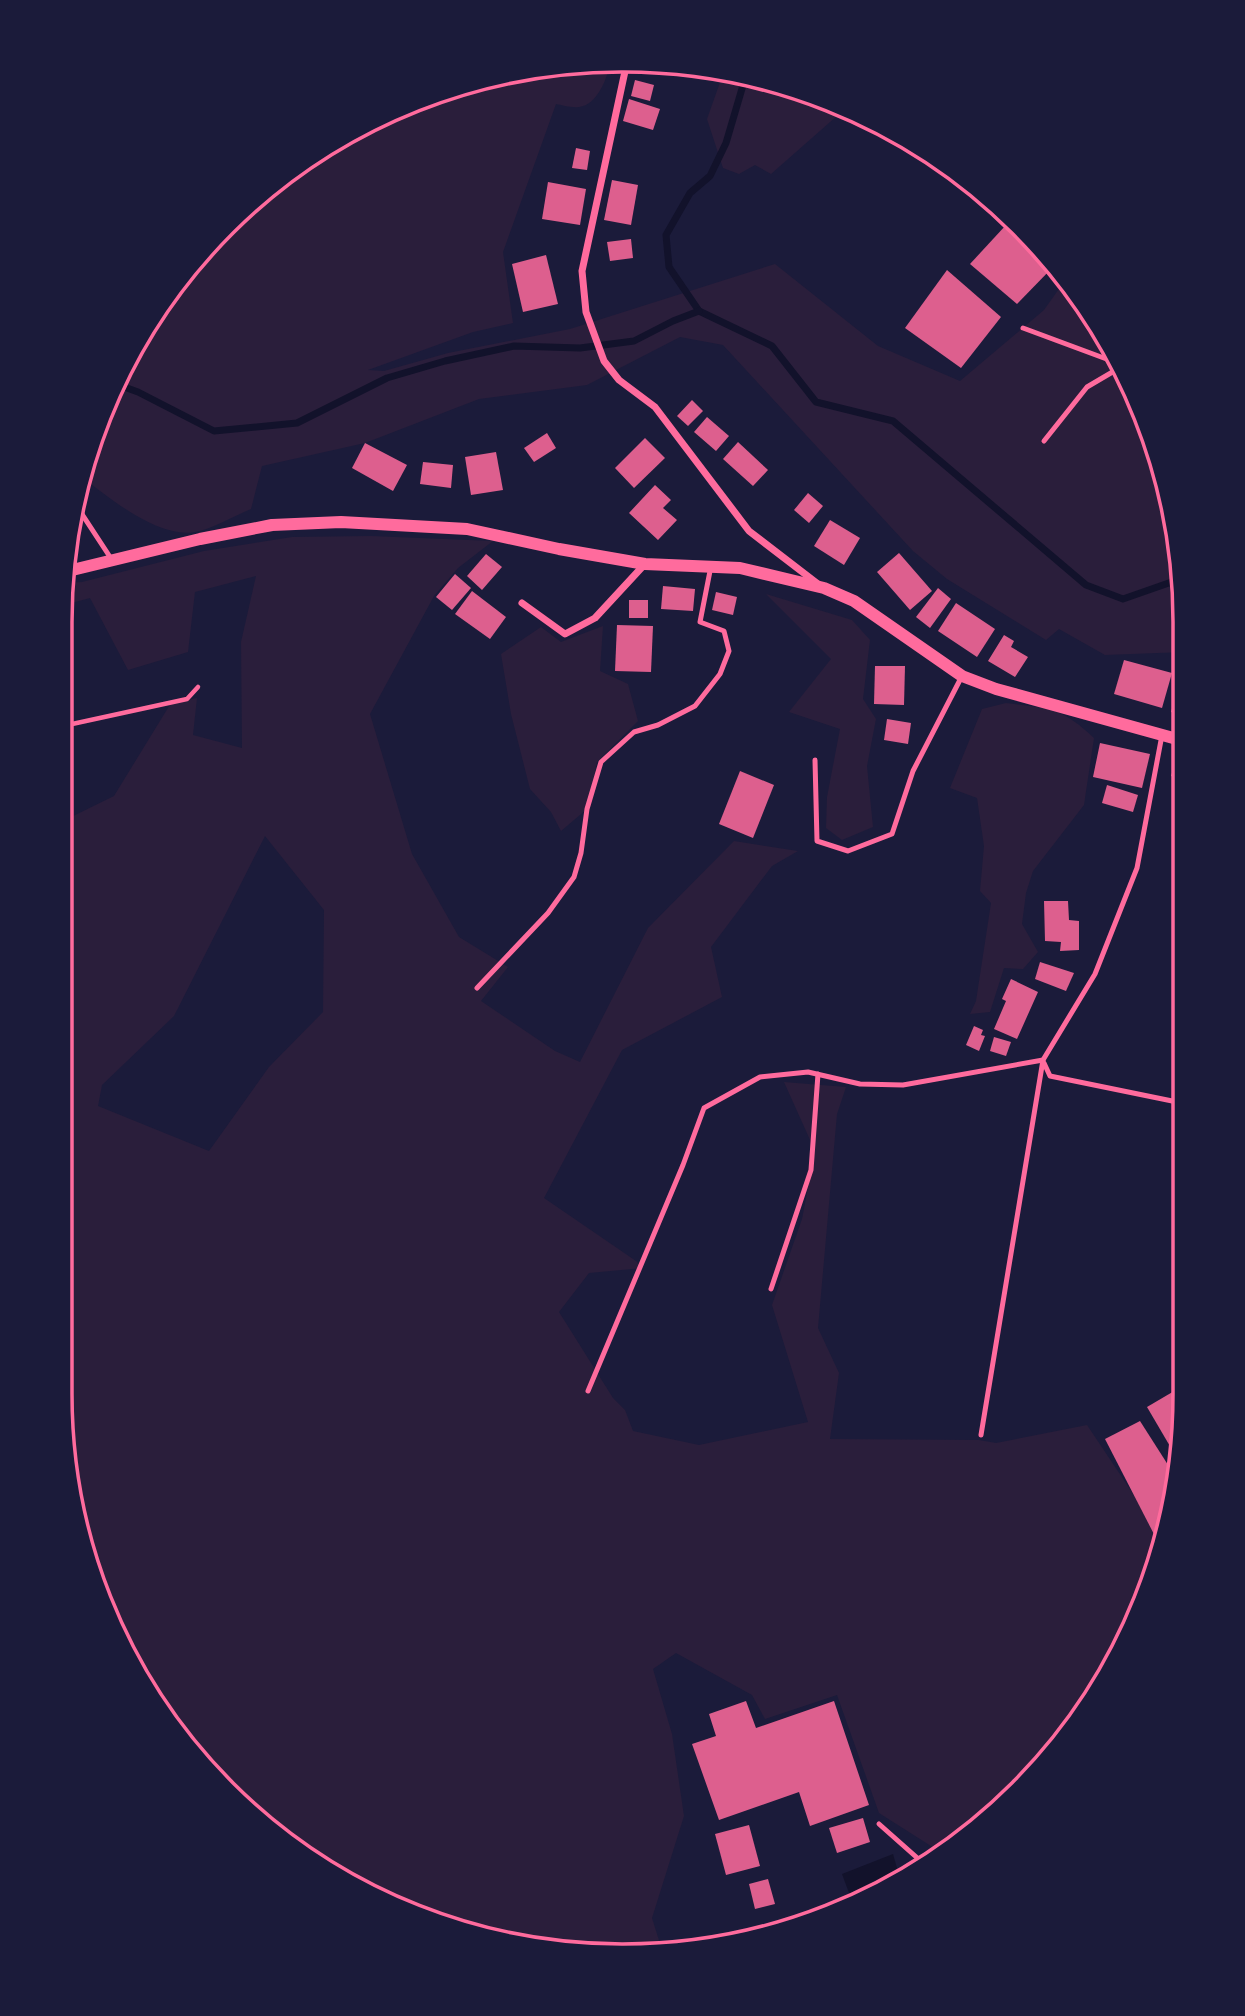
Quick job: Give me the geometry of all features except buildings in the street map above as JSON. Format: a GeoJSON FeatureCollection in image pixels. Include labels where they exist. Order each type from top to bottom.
{"type":"FeatureCollection","features":[{"type":"Feature","properties":{"kind":"street"},"geometry":{"type":"LineString","coordinates":[[624,72],[582,271],[586,312],[604,361],[619,380],[655,407],[749,531],[824,589]]}},
{"type":"Feature","properties":{"kind":"street"},"geometry":{"type":"LineString","coordinates":[[74,569],[200,539],[272,525],[341,522],[467,528],[559,549],[645,564],[740,568],[824,589],[865,608],[962,676],[996,689],[1173,738]]}},
{"type":"Feature","properties":{"kind":"street"},"geometry":{"type":"LineString","coordinates":[[523,603],[565,634],[595,618],[645,564]]}},
{"type":"Feature","properties":{"kind":"lane"},"geometry":{"type":"LineString","coordinates":[[1023,328],[1106,360]]}},
{"type":"Feature","properties":{"kind":"lane"},"geometry":{"type":"LineString","coordinates":[[1044,441],[1087,387],[1112,371]]}},
{"type":"Feature","properties":{"kind":"lane"},"geometry":{"type":"LineString","coordinates":[[82,514],[112,560]]}},
{"type":"Feature","properties":{"kind":"lane"},"geometry":{"type":"LineString","coordinates":[[477,988],[548,912],[574,877],[581,853],[587,809],[601,762],[634,732],[658,725],[695,706],[720,674],[729,651],[724,631],[700,622],[710,566]]}},
{"type":"Feature","properties":{"kind":"lane"},"geometry":{"type":"LineString","coordinates":[[815,760],[817,841],[848,851],[892,834],[913,771],[962,676]]}},
{"type":"Feature","properties":{"kind":"lane"},"geometry":{"type":"LineString","coordinates":[[981,1435],[1043,1060],[1095,974],[1138,868],[1162,735]]}},
{"type":"Feature","properties":{"kind":"lane"},"geometry":{"type":"LineString","coordinates":[[588,1391],[683,1166],[704,1108],[760,1077],[808,1072],[860,1083],[903,1085],[1043,1060]]}},
{"type":"Feature","properties":{"kind":"lane"},"geometry":{"type":"LineString","coordinates":[[1043,1060],[1050,1076],[1173,1101]]}},
{"type":"Feature","properties":{"kind":"lane"},"geometry":{"type":"LineString","coordinates":[[771,1289],[811,1170],[818,1074]]}},
{"type":"Feature","properties":{"kind":"lane"},"geometry":{"type":"LineString","coordinates":[[879,1824],[917,1858]]}},
{"type":"Feature","properties":{"kind":"path"},"geometry":{"type":"LineString","coordinates":[[72,724],[187,699],[198,687]]}},
{"type":"Feature","properties":{"kind":"shaded area"},"geometry":{"type":"Polygon","coordinates":[[[608,72],[596,96],[585,105],[570,107],[556,104],[503,252],[513,323],[473,332],[368,370],[384,371],[448,353],[570,329],[775,264],[878,346],[960,381],[1044,310],[1060,288],[1099,347],[1144,445],[1163,515],[1169,551],[1173,652],[1105,655],[1059,629],[1046,640],[947,579],[913,551],[723,345],[680,337],[587,385],[479,399],[365,443],[262,466],[251,509],[200,531],[186,533],[154,525],[90,483],[101,445],[129,379],[165,317],[208,259],[259,208],[317,165],[379,129],[437,105],[515,82],[551,76],[608,72]]]}},
{"type":"Feature","properties":{"kind":"shaded area"},"geometry":{"type":"Polygon","coordinates":[[[721,80],[800,101],[837,116],[771,174],[755,165],[739,174],[723,168],[707,119],[721,80]]]}},
{"type":"Feature","properties":{"kind":"shaded area"},"geometry":{"type":"Polygon","coordinates":[[[371,536],[493,541],[458,568],[434,596],[370,714],[412,854],[459,937],[508,967],[481,1001],[555,1051],[580,1062],[648,928],[734,841],[798,851],[772,866],[711,947],[722,997],[622,1050],[544,1198],[643,1268],[589,1273],[559,1312],[613,1398],[625,1410],[633,1431],[699,1445],[808,1422],[772,1305],[802,1219],[815,1151],[784,1082],[846,1087],[837,1114],[818,1328],[839,1373],[830,1439],[979,1440],[996,1443],[1087,1425],[1156,1528],[1144,1571],[1099,1669],[1059,1729],[1037,1757],[986,1808],[933,1847],[879,1813],[837,1695],[765,1719],[752,1695],[676,1653],[653,1669],[672,1734],[684,1816],[652,1918],[660,1943],[586,1943],[515,1934],[445,1915],[379,1887],[347,1870],[287,1830],[259,1808],[208,1757],[146,1669],[101,1571],[82,1501],[76,1465],[72,1394],[72,817],[114,796],[171,703],[197,698],[193,735],[242,748],[241,642],[256,576],[195,592],[188,652],[128,670],[90,598],[73,603],[73,586],[73,582],[204,551],[292,537],[371,536]],[[265,836],[174,1016],[102,1085],[98,1106],[209,1151],[269,1067],[323,1012],[324,910],[265,836]]]}},
{"type":"Feature","properties":{"kind":"shaded area"},"geometry":{"type":"Polygon","coordinates":[[[766,594],[852,620],[870,640],[863,699],[876,719],[867,766],[873,827],[842,840],[826,828],[827,797],[840,729],[789,712],[831,659],[766,594]]]}},
{"type":"Feature","properties":{"kind":"shaded area"},"geometry":{"type":"Polygon","coordinates":[[[603,626],[600,671],[628,684],[638,721],[597,762],[587,809],[561,831],[551,812],[530,789],[511,714],[501,654],[541,627],[561,642],[603,626]]]}},
{"type":"Feature","properties":{"kind":"shaded area"},"geometry":{"type":"Polygon","coordinates":[[[1006,703],[1054,711],[1073,720],[1094,738],[1084,805],[1033,871],[1026,893],[1022,924],[1038,952],[1023,969],[1004,968],[990,1012],[970,1014],[976,1001],[991,903],[980,891],[984,846],[977,798],[950,788],[982,709],[1006,703]]]}},
{"type":"Feature","properties":{"kind":"shaded area"},"geometry":{"type":"Polygon","coordinates":[[[893,1854],[898,1870],[850,1894],[842,1874],[893,1854]]]}},
{"type":"Feature","properties":{"kind":"waterway"},"geometry":{"type":"LineString","coordinates":[[743,85],[726,143],[710,176],[690,193],[666,235],[669,267],[699,311],[772,346],[816,402],[893,421],[1086,585],[1123,599],[1172,582]]}},
{"type":"Feature","properties":{"kind":"waterway"},"geometry":{"type":"LineString","coordinates":[[125,387],[214,431],[297,423],[387,378],[445,361],[514,346],[580,348],[634,341],[699,311]]}}]}
